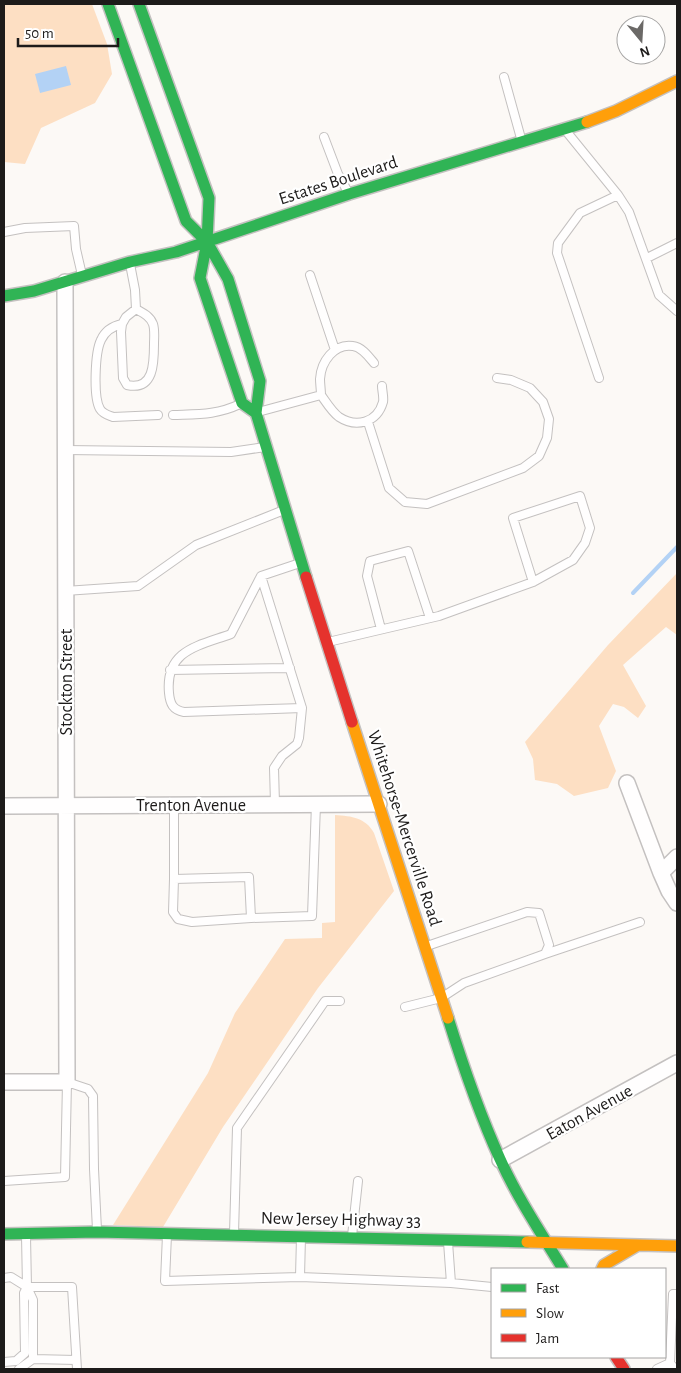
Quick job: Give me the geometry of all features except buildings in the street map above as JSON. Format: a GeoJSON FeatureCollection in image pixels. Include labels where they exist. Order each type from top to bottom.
{"type":"FeatureCollection","features":[{"type":"Feature","properties":{"kind":"main road","name":"Whitehorse-Mercerville Road"},"geometry":{"type":"LineString","coordinates":[[108,4],[186,221],[207,242],[228,279],[260,381],[256,413],[326,642],[470,1086],[500,1160],[562,1268]]}},
{"type":"Feature","properties":{"kind":"main road"},"geometry":{"type":"LineString","coordinates":[[139,4],[209,198],[207,242],[200,278],[242,403],[256,413]]}},
{"type":"Feature","properties":{"kind":"main road","name":"Estates Boulevard"},"geometry":{"type":"LineString","coordinates":[[4,296],[34,291],[130,262],[176,252],[349,194],[522,142],[616,111],[677,81]]}},
{"type":"Feature","properties":{"kind":"main road","name":"New Jersey Highway 33"},"geometry":{"type":"LineString","coordinates":[[4,1234],[97,1232],[234,1234],[677,1246]]}},
{"type":"Feature","properties":{"kind":"main road"},"geometry":{"type":"LineString","coordinates":[[602,1268],[604,1265],[638,1245]]}},
{"type":"Feature","properties":{"kind":"main road"},"geometry":{"type":"LineString","coordinates":[[617,1358],[624,1369]]}},
{"type":"Feature","properties":{"kind":"street","name":"Stockton Street"},"geometry":{"type":"LineString","coordinates":[[64,282],[67,1082]]}},
{"type":"Feature","properties":{"kind":"street"},"geometry":{"type":"LineString","coordinates":[[627,783],[661,873],[669,892],[677,903]]}},
{"type":"Feature","properties":{"kind":"street","name":"Trenton Avenue"},"geometry":{"type":"LineString","coordinates":[[4,806],[378,804]]}},
{"type":"Feature","properties":{"kind":"street"},"geometry":{"type":"LineString","coordinates":[[661,873],[677,857]]}},
{"type":"Feature","properties":{"kind":"street","name":"Eaton Avenue"},"geometry":{"type":"LineString","coordinates":[[500,1160],[677,1063]]}},
{"type":"Feature","properties":{"kind":"street"},"geometry":{"type":"LineString","coordinates":[[4,1082],[67,1082]]}},
{"type":"Feature","properties":{"kind":"lane"},"geometry":{"type":"LineString","coordinates":[[504,77],[522,142]]}},
{"type":"Feature","properties":{"kind":"lane"},"geometry":{"type":"LineString","coordinates":[[564,128],[618,195],[629,212],[659,296],[677,312]]}},
{"type":"Feature","properties":{"kind":"lane"},"geometry":{"type":"LineString","coordinates":[[324,137],[338,174],[349,194]]}},
{"type":"Feature","properties":{"kind":"lane"},"geometry":{"type":"LineString","coordinates":[[599,378],[557,253],[558,243],[580,213],[618,195]]}},
{"type":"Feature","properties":{"kind":"lane"},"geometry":{"type":"LineString","coordinates":[[4,232],[25,228],[74,226],[76,249],[82,276]]}},
{"type":"Feature","properties":{"kind":"lane"},"geometry":{"type":"LineString","coordinates":[[647,258],[677,243]]}},
{"type":"Feature","properties":{"kind":"lane"},"geometry":{"type":"LineString","coordinates":[[130,262],[136,309]]}},
{"type":"Feature","properties":{"kind":"lane"},"geometry":{"type":"LineString","coordinates":[[310,275],[335,350]]}},
{"type":"Feature","properties":{"kind":"lane"},"geometry":{"type":"LineString","coordinates":[[136,309],[146,314],[154,326],[154,366],[152,373],[146,380],[134,386],[127,385],[123,378],[121,332],[122,324],[126,317],[136,309]]}},
{"type":"Feature","properties":{"kind":"lane"},"geometry":{"type":"LineString","coordinates":[[122,324],[114,326],[107,331],[100,340],[97,356],[97,396],[100,409],[106,415],[113,417],[158,415]]}},
{"type":"Feature","properties":{"kind":"lane"},"geometry":{"type":"LineString","coordinates":[[374,363],[365,353],[353,346],[338,348],[327,357],[320,378],[321,395],[337,416],[352,423],[368,422],[377,414],[384,401],[382,386]]}},
{"type":"Feature","properties":{"kind":"lane"},"geometry":{"type":"LineString","coordinates":[[368,422],[389,488],[404,502],[427,504],[523,468],[539,456],[548,438],[549,419],[544,402],[530,388],[511,380],[497,378]]}},
{"type":"Feature","properties":{"kind":"lane"},"geometry":{"type":"LineString","coordinates":[[256,413],[321,395]]}},
{"type":"Feature","properties":{"kind":"lane"},"geometry":{"type":"LineString","coordinates":[[173,415],[207,414],[224,411],[242,403]]}},
{"type":"Feature","properties":{"kind":"lane"},"geometry":{"type":"LineString","coordinates":[[65,450],[231,452],[267,447]]}},
{"type":"Feature","properties":{"kind":"lane"},"geometry":{"type":"LineString","coordinates":[[326,642],[430,618],[533,582],[573,560],[585,543],[590,528],[580,496],[513,518],[533,582]]}},
{"type":"Feature","properties":{"kind":"lane"},"geometry":{"type":"LineString","coordinates":[[65,591],[138,586],[196,545],[286,509]]}},
{"type":"Feature","properties":{"kind":"lane"},"geometry":{"type":"LineString","coordinates":[[381,629],[367,576],[370,561],[408,552],[430,618]]}},
{"type":"Feature","properties":{"kind":"lane"},"geometry":{"type":"LineString","coordinates":[[302,562],[261,576],[231,634],[188,650],[177,659],[170,670],[168,683],[169,697],[176,711],[302,708]]}},
{"type":"Feature","properties":{"kind":"lane"},"geometry":{"type":"LineString","coordinates":[[261,576],[302,708],[297,744],[282,756],[274,768],[275,804]]}},
{"type":"Feature","properties":{"kind":"lane"},"geometry":{"type":"LineString","coordinates":[[170,670],[290,668]]}},
{"type":"Feature","properties":{"kind":"lane"},"geometry":{"type":"LineString","coordinates":[[174,805],[173,912],[178,919],[192,922],[312,916],[316,804]]}},
{"type":"Feature","properties":{"kind":"lane"},"geometry":{"type":"LineString","coordinates":[[174,879],[249,877],[252,918]]}},
{"type":"Feature","properties":{"kind":"lane"},"geometry":{"type":"LineString","coordinates":[[425,946],[527,912],[538,914],[549,944],[545,954]]}},
{"type":"Feature","properties":{"kind":"lane"},"geometry":{"type":"LineString","coordinates":[[405,1008],[441,998],[464,983],[640,922]]}},
{"type":"Feature","properties":{"kind":"lane"},"geometry":{"type":"LineString","coordinates":[[234,1234],[237,1128],[325,1001],[340,1001]]}},
{"type":"Feature","properties":{"kind":"lane"},"geometry":{"type":"LineString","coordinates":[[4,1181],[65,1177],[67,1082],[88,1089],[93,1096],[97,1232]]}},
{"type":"Feature","properties":{"kind":"lane"},"geometry":{"type":"LineString","coordinates":[[352,1237],[358,1181]]}},
{"type":"Feature","properties":{"kind":"lane"},"geometry":{"type":"LineString","coordinates":[[167,1233],[165,1281],[300,1277],[451,1283],[491,1288]]}},
{"type":"Feature","properties":{"kind":"lane"},"geometry":{"type":"LineString","coordinates":[[26,1234],[27,1287],[33,1300],[33,1359]]}},
{"type":"Feature","properties":{"kind":"lane"},"geometry":{"type":"LineString","coordinates":[[300,1277],[301,1236]]}},
{"type":"Feature","properties":{"kind":"lane"},"geometry":{"type":"LineString","coordinates":[[448,1240],[451,1283]]}},
{"type":"Feature","properties":{"kind":"lane"},"geometry":{"type":"LineString","coordinates":[[4,1278],[11,1277],[27,1287],[72,1288],[77,1369]]}},
{"type":"Feature","properties":{"kind":"lane"},"geometry":{"type":"LineString","coordinates":[[4,1362],[16,1362],[25,1353],[24,1293],[27,1287]]}},
{"type":"Feature","properties":{"kind":"lane"},"geometry":{"type":"LineString","coordinates":[[657,1369],[672,1366],[673,1294],[677,1294]]}},
{"type":"Feature","properties":{"kind":"lane"},"geometry":{"type":"LineString","coordinates":[[19,1369],[33,1359],[76,1360]]}},
{"type":"Feature","properties":{"kind":"shaded area"},"geometry":{"type":"Polygon","coordinates":[[[4,4],[92,4],[107,44],[112,74],[95,103],[41,128],[25,164],[4,162],[4,4]]]}},
{"type":"Feature","properties":{"kind":"shaded area"},"geometry":{"type":"Polygon","coordinates":[[[677,573],[677,635],[666,627],[623,665],[646,706],[638,718],[624,707],[613,704],[599,726],[616,771],[608,788],[574,796],[557,784],[535,780],[533,759],[525,742],[608,645],[677,573]]]}},
{"type":"Feature","properties":{"kind":"shaded area"},"geometry":{"type":"Polygon","coordinates":[[[335,815],[358,819],[371,828],[394,891],[318,988],[223,1127],[163,1227],[113,1225],[208,1073],[235,1013],[285,939],[322,938],[322,923],[335,922],[335,815]]]}},
{"type":"Feature","properties":{"kind":"water"},"geometry":{"type":"Polygon","coordinates":[[[66,66],[71,85],[40,93],[35,74],[66,66]]]}},
{"type":"Feature","properties":{"kind":"waterway"},"geometry":{"type":"LineString","coordinates":[[633,593],[677,547]]}},
{"type":"Feature","properties":{"kind":"traffic: fast"},"geometry":{"type":"LineString","coordinates":[[108,4],[186,221],[207,242],[228,279],[260,381],[256,413],[306,577]]}},
{"type":"Feature","properties":{"kind":"traffic: fast"},"geometry":{"type":"LineString","coordinates":[[139,4],[209,198],[207,242],[200,278],[242,403],[256,413]]}},
{"type":"Feature","properties":{"kind":"traffic: fast"},"geometry":{"type":"LineString","coordinates":[[4,296],[34,291],[130,262],[176,252],[349,194],[587,122]]}},
{"type":"Feature","properties":{"kind":"traffic: fast"},"geometry":{"type":"LineString","coordinates":[[448,1018],[459,1054],[500,1159],[522,1201],[562,1268]]}},
{"type":"Feature","properties":{"kind":"traffic: fast"},"geometry":{"type":"LineString","coordinates":[[4,1234],[97,1232],[527,1242]]}},
{"type":"Feature","properties":{"kind":"traffic: slow"},"geometry":{"type":"LineString","coordinates":[[587,122],[616,111],[677,81]]}},
{"type":"Feature","properties":{"kind":"traffic: slow"},"geometry":{"type":"LineString","coordinates":[[352,722],[448,1018]]}},
{"type":"Feature","properties":{"kind":"traffic: slow"},"geometry":{"type":"LineString","coordinates":[[527,1242],[677,1246]]}},
{"type":"Feature","properties":{"kind":"traffic: slow"},"geometry":{"type":"LineString","coordinates":[[602,1268],[604,1265],[638,1245]]}},
{"type":"Feature","properties":{"kind":"traffic: jam"},"geometry":{"type":"LineString","coordinates":[[306,577],[352,722]]}},
{"type":"Feature","properties":{"kind":"traffic: jam"},"geometry":{"type":"LineString","coordinates":[[617,1358],[624,1369]]}}]}
